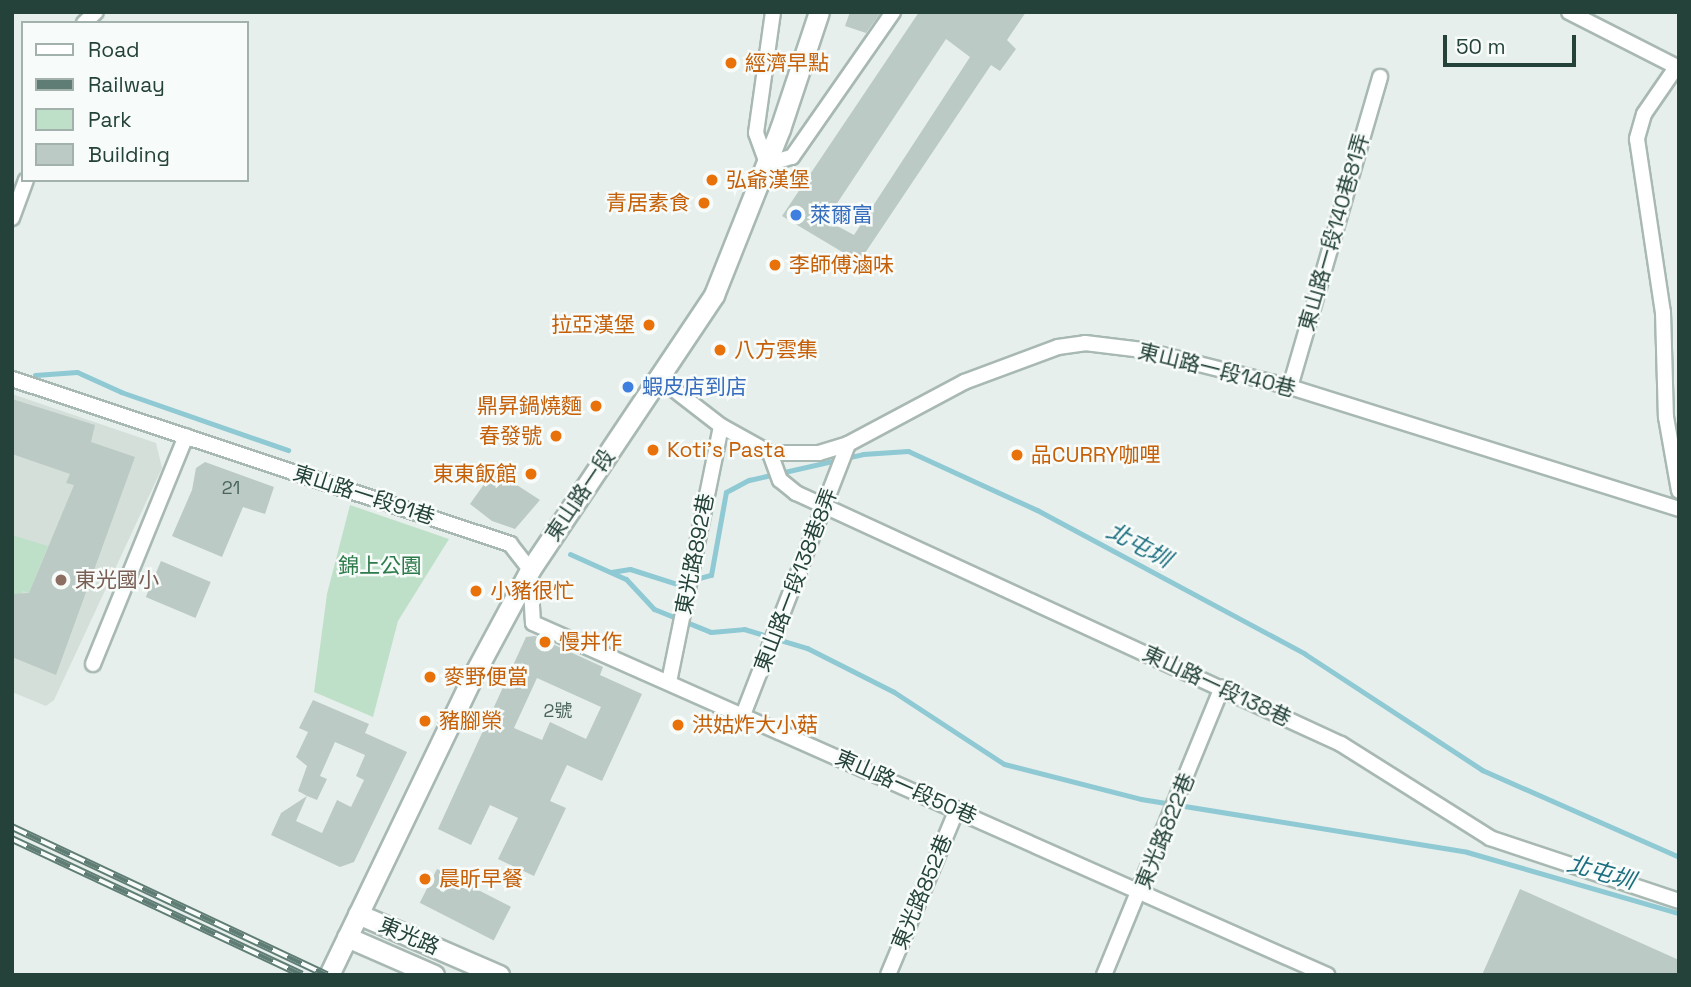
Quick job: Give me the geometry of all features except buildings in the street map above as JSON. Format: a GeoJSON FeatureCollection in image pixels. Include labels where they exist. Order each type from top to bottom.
{"type":"FeatureCollection","features":[{"type":"Feature","properties":{"kind":"main road","name":"東山路一段"},"geometry":{"type":"LineString","coordinates":[[329,975],[530,570],[714,295],[767,164],[819,12]]}},
{"type":"Feature","properties":{"kind":"main road","name":"東光路"},"geometry":{"type":"LineString","coordinates":[[358,914],[499,975]]}},
{"type":"Feature","properties":{"kind":"main road","name":"東光路"},"geometry":{"type":"LineString","coordinates":[[347,937],[434,975]]}},
{"type":"Feature","properties":{"kind":"street"},"geometry":{"type":"LineString","coordinates":[[773,12],[757,133],[767,164],[792,157],[893,12]]}},
{"type":"Feature","properties":{"kind":"street"},"geometry":{"type":"LineString","coordinates":[[1569,12],[1678,67],[1644,114],[1637,139],[1663,312],[1666,417],[1679,491]]}},
{"type":"Feature","properties":{"kind":"street","name":"東山路一段140巷81弄"},"geometry":{"type":"LineString","coordinates":[[1290,387],[1380,77]]}},
{"type":"Feature","properties":{"kind":"street"},"geometry":{"type":"LineString","coordinates":[[12,218],[25,182]]}},
{"type":"Feature","properties":{"kind":"street","name":"東山路一段140巷"},"geometry":{"type":"LineString","coordinates":[[659,378],[721,426],[770,453],[819,453],[848,444],[964,382],[1058,347],[1085,343],[1214,365],[1679,509]]}},
{"type":"Feature","properties":{"kind":"street","name":"東山路一段91巷"},"geometry":{"type":"LineString","coordinates":[[12,379],[510,544],[530,570]]}},
{"type":"Feature","properties":{"kind":"street","name":"東光路892巷"},"geometry":{"type":"LineString","coordinates":[[669,682],[721,426]]}},
{"type":"Feature","properties":{"kind":"street"},"geometry":{"type":"LineString","coordinates":[[93,664],[186,436]]}},
{"type":"Feature","properties":{"kind":"street","name":"東山路一段138巷8弄"},"geometry":{"type":"LineString","coordinates":[[743,715],[848,444]]}},
{"type":"Feature","properties":{"kind":"street","name":"東山路一段138巷"},"geometry":{"type":"LineString","coordinates":[[770,453],[780,480],[796,494],[1222,687],[1341,744],[1490,838],[1679,901]]}},
{"type":"Feature","properties":{"kind":"street","name":"東山路一段50巷"},"geometry":{"type":"LineString","coordinates":[[530,570],[533,623],[1142,890],[1326,975]]}},
{"type":"Feature","properties":{"kind":"street","name":"東光路822巷"},"geometry":{"type":"LineString","coordinates":[[1104,975],[1142,890],[1222,687]]}},
{"type":"Feature","properties":{"kind":"street","name":"東光路852巷"},"geometry":{"type":"LineString","coordinates":[[888,975],[957,809]]}},
{"type":"Feature","properties":{"kind":"shaded area","name":"東光國小"},"geometry":{"type":"Polygon","coordinates":[[[12,394],[156,443],[162,468],[54,700],[46,706],[12,692],[12,394]]]}},
{"type":"Feature","properties":{"kind":"green space","name":"錦上公園"},"geometry":{"type":"Polygon","coordinates":[[[350,505],[449,539],[398,621],[373,717],[314,692],[327,594],[350,505]]]}},
{"type":"Feature","properties":{"kind":"green space"},"geometry":{"type":"Polygon","coordinates":[[[12,535],[48,546],[29,593],[23,591],[20,597],[12,594],[12,535]]]}},
{"type":"Feature","properties":{"kind":"waterway"},"geometry":{"type":"LineString","coordinates":[[35,375],[77,372],[121,392],[288,450]]}},
{"type":"Feature","properties":{"kind":"waterway","name":"北屯圳"},"geometry":{"type":"LineString","coordinates":[[611,572],[630,569],[677,584],[711,575],[726,492],[749,480],[863,454],[908,451],[1037,510],[1305,654],[1482,770],[1679,857]]}},
{"type":"Feature","properties":{"kind":"waterway","name":"北屯圳"},"geometry":{"type":"LineString","coordinates":[[570,554],[626,579],[654,609],[711,632],[744,629],[807,648],[894,692],[1004,764],[1141,799],[1467,852],[1679,913]]}},
{"type":"Feature","properties":{"kind":"railway"},"geometry":{"type":"LineString","coordinates":[[12,827],[327,975]]}},
{"type":"Feature","properties":{"kind":"railway"},"geometry":{"type":"LineString","coordinates":[[12,839],[302,975]]}},
{"type":"Feature","properties":{"kind":"place","name":"經濟早點"},"geometry":{"type":"Point","coordinates":[731,63]}},
{"type":"Feature","properties":{"kind":"place","name":"弘爺漢堡"},"geometry":{"type":"Point","coordinates":[712,180]}},
{"type":"Feature","properties":{"kind":"place","name":"青居素食"},"geometry":{"type":"Point","coordinates":[704,203]}},
{"type":"Feature","properties":{"kind":"place","name":"萊爾富"},"geometry":{"type":"Point","coordinates":[796,215]}},
{"type":"Feature","properties":{"kind":"place","name":"李師傅滷味"},"geometry":{"type":"Point","coordinates":[775,265]}},
{"type":"Feature","properties":{"kind":"place","name":"拉亞漢堡"},"geometry":{"type":"Point","coordinates":[649,325]}},
{"type":"Feature","properties":{"kind":"place","name":"八方雲集"},"geometry":{"type":"Point","coordinates":[720,350]}},
{"type":"Feature","properties":{"kind":"place","name":"蝦皮店到店"},"geometry":{"type":"Point","coordinates":[628,387]}},
{"type":"Feature","properties":{"kind":"place","name":"鼎昇鍋燒麵"},"geometry":{"type":"Point","coordinates":[596,406]}},
{"type":"Feature","properties":{"kind":"place","name":"春發號"},"geometry":{"type":"Point","coordinates":[556,436]}},
{"type":"Feature","properties":{"kind":"place","name":"Koti's Pasta"},"geometry":{"type":"Point","coordinates":[653,450]}},
{"type":"Feature","properties":{"kind":"place","name":"品CURRY咖哩"},"geometry":{"type":"Point","coordinates":[1017,455]}},
{"type":"Feature","properties":{"kind":"place","name":"東東飯館"},"geometry":{"type":"Point","coordinates":[531,474]}},
{"type":"Feature","properties":{"kind":"place","name":"東光國小"},"geometry":{"type":"Point","coordinates":[61,580]}},
{"type":"Feature","properties":{"kind":"place","name":"小豬很忙"},"geometry":{"type":"Point","coordinates":[476,591]}},
{"type":"Feature","properties":{"kind":"place","name":"慢丼作"},"geometry":{"type":"Point","coordinates":[545,642]}},
{"type":"Feature","properties":{"kind":"place","name":"麥野便當"},"geometry":{"type":"Point","coordinates":[430,677]}},
{"type":"Feature","properties":{"kind":"place","name":"豬腳榮"},"geometry":{"type":"Point","coordinates":[425,721]}},
{"type":"Feature","properties":{"kind":"place","name":"洪姑炸大小菇"},"geometry":{"type":"Point","coordinates":[678,725]}},
{"type":"Feature","properties":{"kind":"place","name":"晨昕早餐"},"geometry":{"type":"Point","coordinates":[425,879]}}]}
